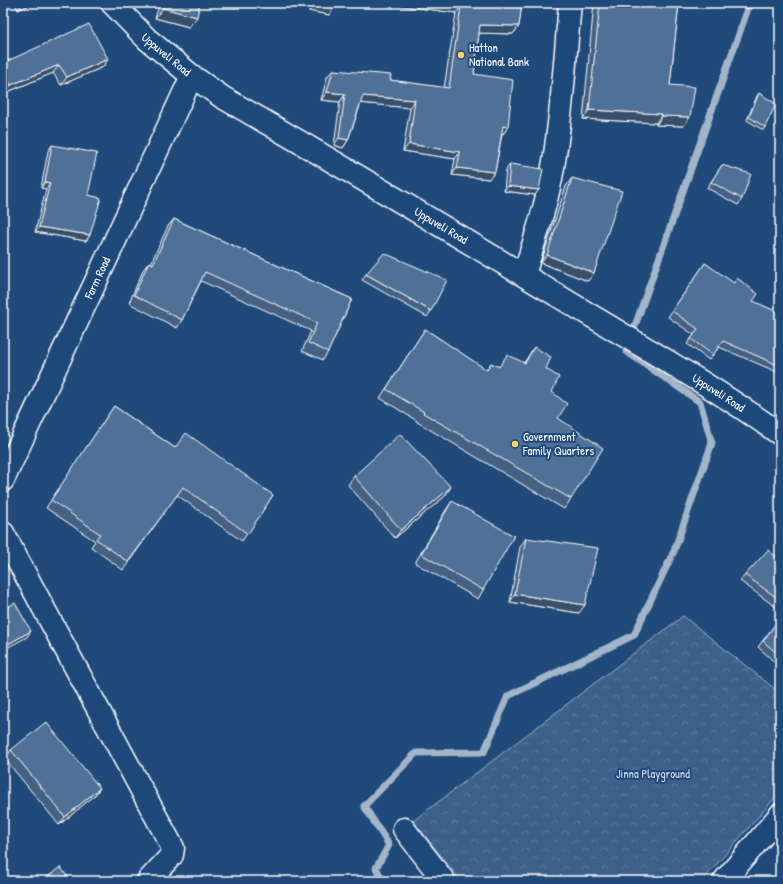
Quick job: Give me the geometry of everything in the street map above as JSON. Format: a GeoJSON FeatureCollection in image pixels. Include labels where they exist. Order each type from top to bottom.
{"type":"FeatureCollection","features":[{"type":"Feature","properties":{"kind":"street","name":"Uppuveli Road"},"geometry":{"type":"LineString","coordinates":[[112,3],[147,39],[192,76],[222,97],[301,142],[652,352],[780,434]]}},
{"type":"Feature","properties":{"kind":"street"},"geometry":{"type":"LineString","coordinates":[[524,275],[546,203],[552,174],[557,141],[570,3]]}},
{"type":"Feature","properties":{"kind":"street","name":"Farm Road"},"geometry":{"type":"LineString","coordinates":[[3,480],[192,76]]}},
{"type":"Feature","properties":{"kind":"street"},"geometry":{"type":"LineString","coordinates":[[3,533],[173,848],[172,855],[148,881]]}},
{"type":"Feature","properties":{"kind":"street"},"geometry":{"type":"LineString","coordinates":[[724,881],[780,815]]}},
{"type":"Feature","properties":{"kind":"street"},"geometry":{"type":"LineString","coordinates":[[404,829],[444,881]]}},
{"type":"Feature","properties":{"kind":"green space","name":"Jinna Playground"},"geometry":{"type":"Polygon","coordinates":[[[683,616],[780,693],[780,792],[702,881],[461,881],[413,821],[683,616]]]}},
{"type":"Feature","properties":{"kind":"building"},"geometry":{"type":"Polygon","coordinates":[[[164,3],[200,3],[197,17],[163,8],[164,3]]]}},
{"type":"Feature","properties":{"kind":"building"},"geometry":{"type":"Polygon","coordinates":[[[314,3],[336,3],[334,8],[314,3]]]}},
{"type":"Feature","properties":{"kind":"building"},"geometry":{"type":"Polygon","coordinates":[[[440,3],[522,3],[519,26],[480,25],[474,74],[513,80],[508,127],[503,126],[495,172],[457,168],[460,152],[409,144],[415,100],[363,96],[348,140],[339,138],[345,94],[327,92],[333,70],[391,75],[390,80],[449,88],[461,6],[440,3]]]}},
{"type":"Feature","properties":{"kind":"building"},"geometry":{"type":"Polygon","coordinates":[[[600,3],[679,3],[670,85],[695,87],[690,117],[589,110],[600,3]]]}},
{"type":"Feature","properties":{"kind":"building"},"geometry":{"type":"Polygon","coordinates":[[[89,24],[108,59],[67,77],[59,65],[11,85],[3,71],[3,63],[89,24]]]}},
{"type":"Feature","properties":{"kind":"building"},"geometry":{"type":"Polygon","coordinates":[[[759,93],[776,104],[765,127],[749,117],[759,93]]]}},
{"type":"Feature","properties":{"kind":"building"},"geometry":{"type":"Polygon","coordinates":[[[52,145],[97,153],[88,195],[101,198],[90,235],[39,227],[50,183],[45,182],[52,145]]]}},
{"type":"Feature","properties":{"kind":"building"},"geometry":{"type":"Polygon","coordinates":[[[510,164],[543,169],[539,190],[508,186],[510,164]]]}},
{"type":"Feature","properties":{"kind":"building"},"geometry":{"type":"Polygon","coordinates":[[[722,165],[751,174],[742,199],[711,182],[722,165]]]}},
{"type":"Feature","properties":{"kind":"building"},"geometry":{"type":"Polygon","coordinates":[[[572,178],[622,191],[594,273],[547,255],[572,178]]]}},
{"type":"Feature","properties":{"kind":"building"},"geometry":{"type":"Polygon","coordinates":[[[174,219],[352,299],[328,352],[308,343],[317,323],[205,272],[182,320],[134,295],[149,262],[153,264],[174,219]]]}},
{"type":"Feature","properties":{"kind":"building"},"geometry":{"type":"Polygon","coordinates":[[[384,253],[447,280],[431,311],[366,274],[384,253]]]}},
{"type":"Feature","properties":{"kind":"building"},"geometry":{"type":"Polygon","coordinates":[[[705,263],[734,283],[737,278],[758,294],[753,301],[780,313],[780,366],[723,341],[713,355],[691,339],[698,329],[672,311],[705,263]]]}},
{"type":"Feature","properties":{"kind":"building","name":"Government Family Quarters"},"geometry":{"type":"Polygon","coordinates":[[[425,329],[487,370],[491,363],[499,367],[507,355],[525,363],[534,347],[551,357],[546,369],[559,377],[552,392],[567,404],[558,418],[603,448],[571,499],[423,413],[424,412],[386,389],[425,329]]]}},
{"type":"Feature","properties":{"kind":"building"},"geometry":{"type":"Polygon","coordinates":[[[114,406],[175,448],[186,433],[273,495],[248,534],[183,487],[128,562],[96,539],[100,534],[51,500],[114,406]]]}},
{"type":"Feature","properties":{"kind":"building"},"geometry":{"type":"Polygon","coordinates":[[[400,434],[451,487],[401,530],[354,476],[400,434]]]}},
{"type":"Feature","properties":{"kind":"building"},"geometry":{"type":"Polygon","coordinates":[[[452,501],[514,536],[483,590],[421,554],[452,501]]]}},
{"type":"Feature","properties":{"kind":"building"},"geometry":{"type":"Polygon","coordinates":[[[526,538],[598,548],[585,605],[515,594],[526,538]]]}},
{"type":"Feature","properties":{"kind":"building"},"geometry":{"type":"Polygon","coordinates":[[[768,550],[780,560],[780,600],[745,575],[768,550]]]}},
{"type":"Feature","properties":{"kind":"building"},"geometry":{"type":"Polygon","coordinates":[[[15,603],[31,631],[3,647],[3,609],[15,603]]]}},
{"type":"Feature","properties":{"kind":"building"},"geometry":{"type":"Polygon","coordinates":[[[780,618],[780,656],[763,641],[780,618]]]}},
{"type":"Feature","properties":{"kind":"building"},"geometry":{"type":"Polygon","coordinates":[[[46,722],[100,788],[65,817],[11,750],[46,722]]]}},
{"type":"Feature","properties":{"kind":"building"},"geometry":{"type":"Polygon","coordinates":[[[60,867],[71,881],[43,881],[60,867]]]}},
{"type":"Feature","properties":{"kind":"waterway"},"geometry":{"type":"LineString","coordinates":[[383,881],[376,868],[389,845],[364,806],[416,753],[484,752],[508,696],[634,635],[674,551],[712,443],[700,402],[626,351],[750,3]]}},
{"type":"Feature","properties":{"kind":"place","name":"Hatton National Bank"},"geometry":{"type":"Point","coordinates":[461,55]}},
{"type":"Feature","properties":{"kind":"place","name":"Government Family Quarters"},"geometry":{"type":"Point","coordinates":[515,444]}}]}
